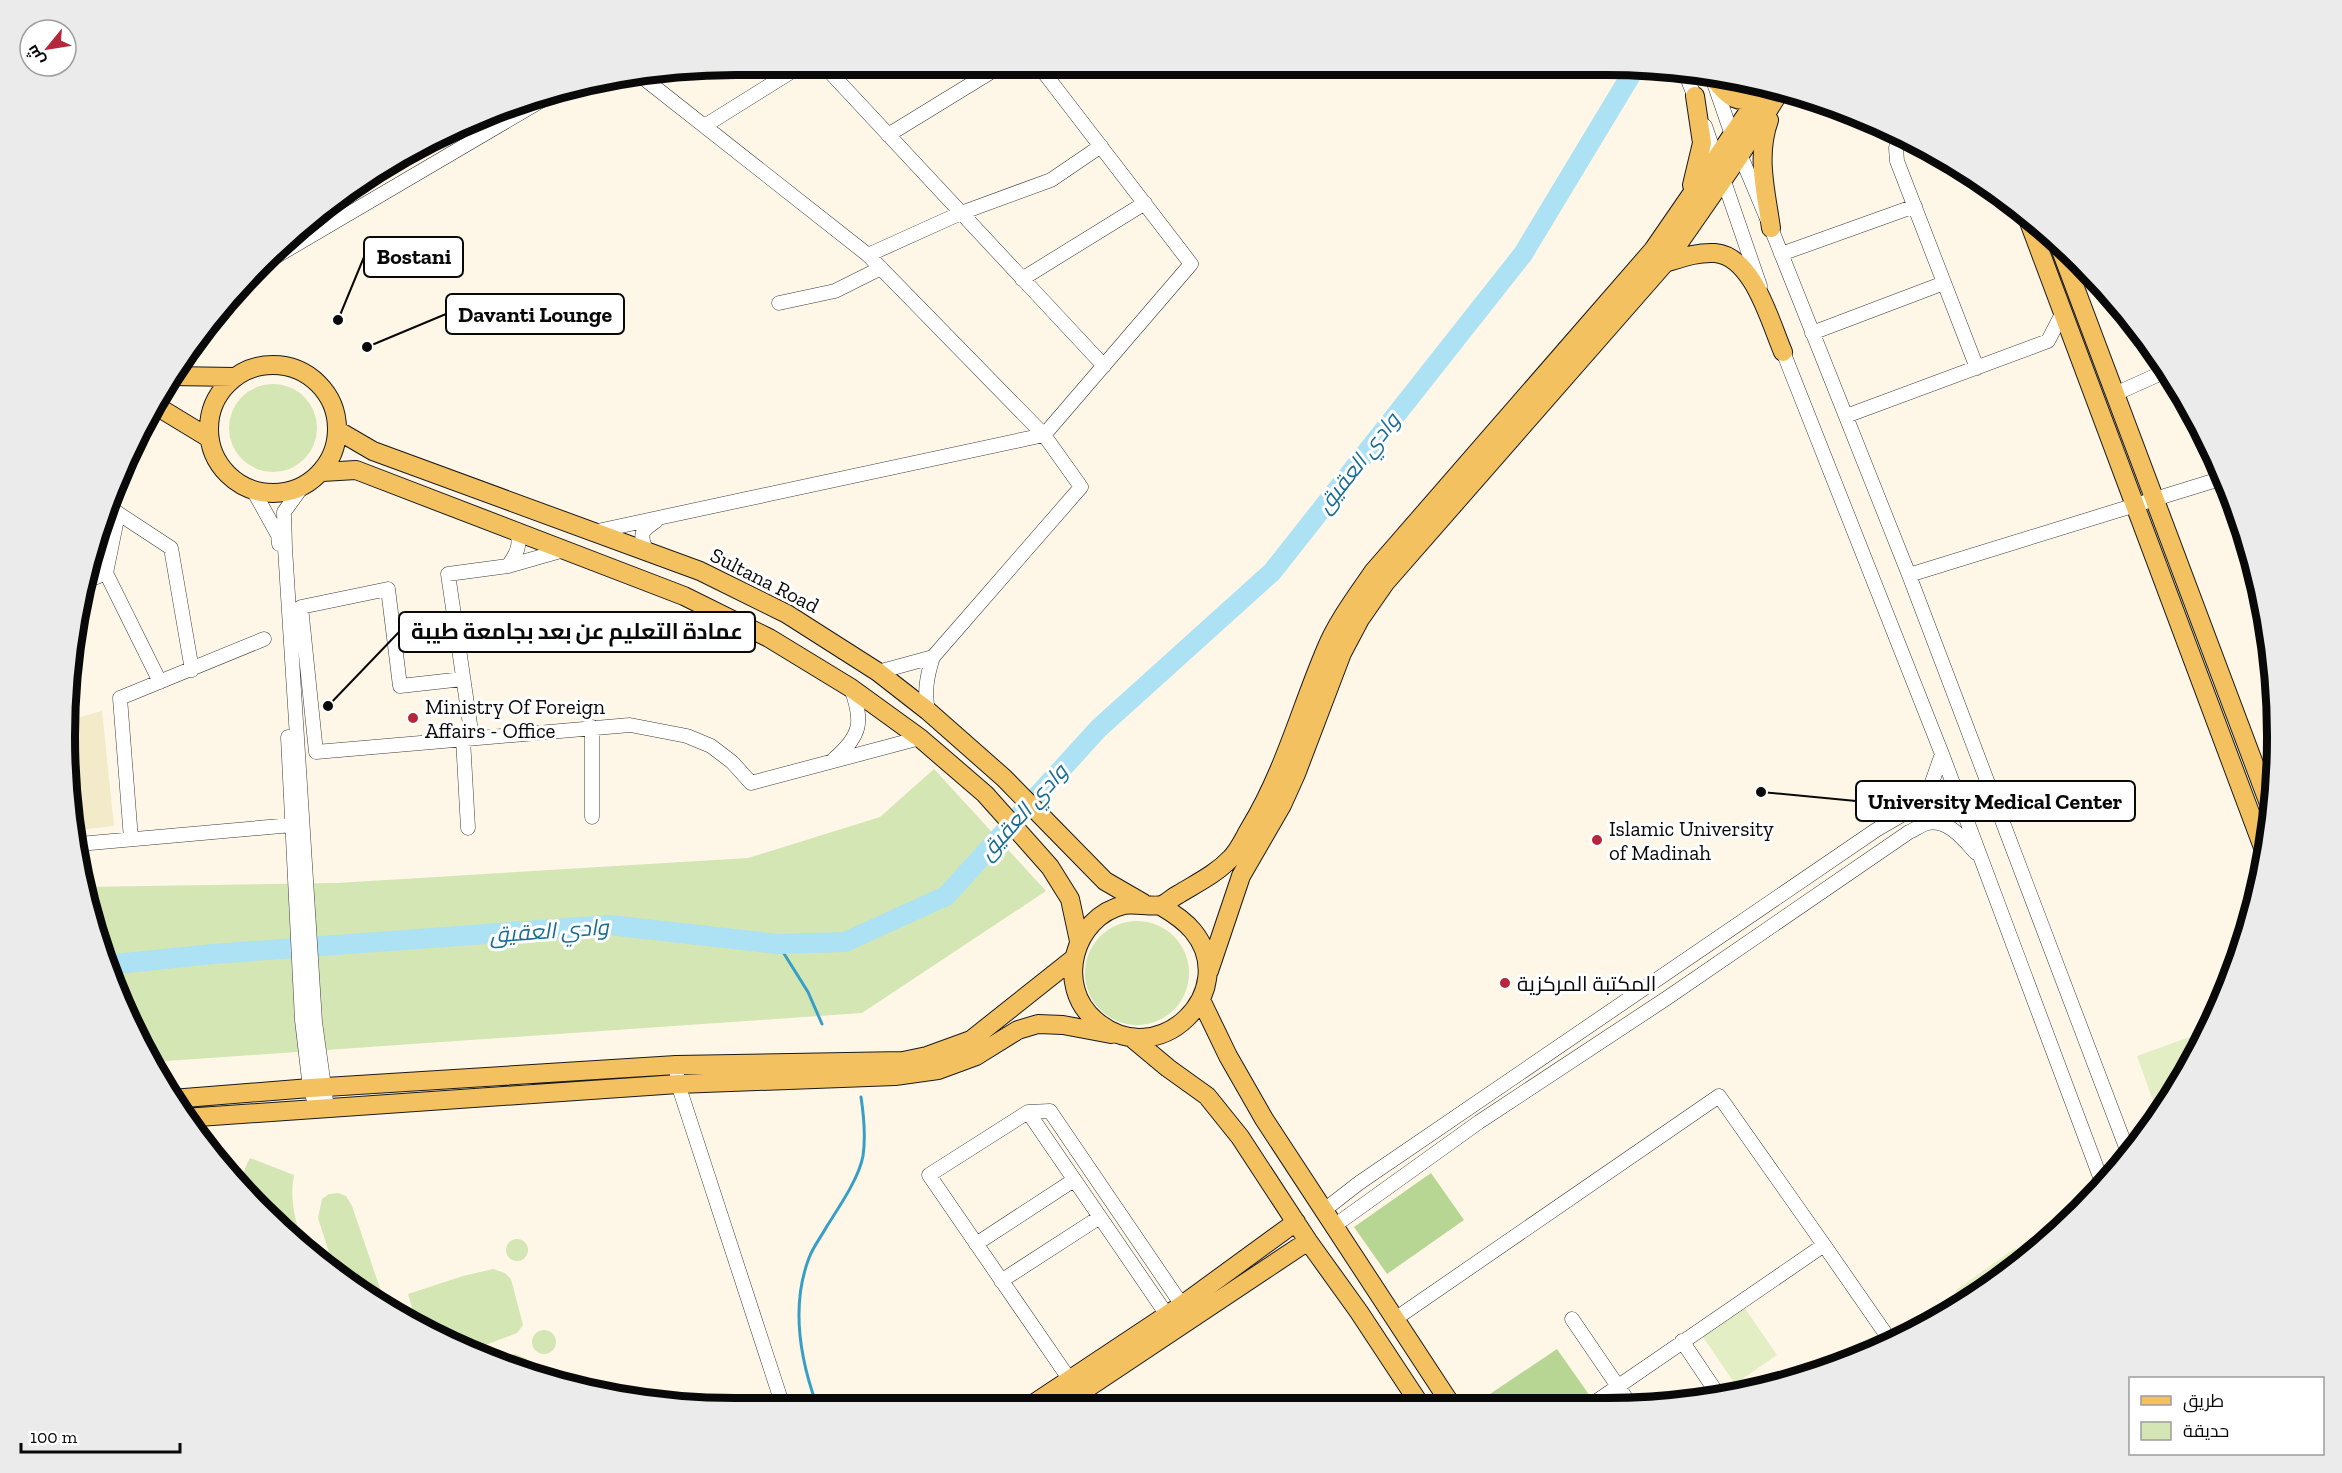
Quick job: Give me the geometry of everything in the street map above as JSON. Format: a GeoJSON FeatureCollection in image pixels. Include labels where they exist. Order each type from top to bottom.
{"type":"FeatureCollection","features":[{"type":"Feature","properties":{"kind":"main road"},"geometry":{"type":"LineString","coordinates":[[1721,86],[1729,96],[1735,99],[1750,99],[1757,93]]}},
{"type":"Feature","properties":{"kind":"main road"},"geometry":{"type":"LineString","coordinates":[[1161,906],[1217,871],[1233,856],[1267,801],[1280,772],[1327,646],[1347,610],[1373,572],[1653,250],[1674,223],[1760,94]]}},
{"type":"Feature","properties":{"kind":"main road"},"geometry":{"type":"LineString","coordinates":[[1674,223],[1692,186],[1699,162],[1702,143],[1695,96]]}},
{"type":"Feature","properties":{"kind":"main road"},"geometry":{"type":"LineString","coordinates":[[1205,981],[1241,876],[1291,784],[1342,653],[1360,619],[1385,583],[1665,263],[1777,98]]}},
{"type":"Feature","properties":{"kind":"main road"},"geometry":{"type":"LineString","coordinates":[[1771,228],[1763,175],[1763,145],[1766,129],[1778,98]]}},
{"type":"Feature","properties":{"kind":"main road"},"geometry":{"type":"LineString","coordinates":[[2033,232],[2259,834]]}},
{"type":"Feature","properties":{"kind":"main road"},"geometry":{"type":"LineString","coordinates":[[1665,263],[1691,255],[1717,253],[1729,257],[1741,266],[1751,278],[1783,352]]}},
{"type":"Feature","properties":{"kind":"main road"},"geometry":{"type":"LineString","coordinates":[[2065,261],[2265,792]]}},
{"type":"Feature","properties":{"kind":"main road"},"geometry":{"type":"LineString","coordinates":[[277,365],[297,369],[313,379],[332,404],[338,429],[333,453],[322,472],[302,487],[278,494],[253,490],[237,482],[223,470],[214,455],[209,438],[211,413],[220,393],[235,377],[256,367],[277,365]]}},
{"type":"Feature","properties":{"kind":"main road"},"geometry":{"type":"LineString","coordinates":[[182,376],[235,377]]}},
{"type":"Feature","properties":{"kind":"main road"},"geometry":{"type":"LineString","coordinates":[[162,410],[209,438]]}},
{"type":"Feature","properties":{"kind":"main road","name":"Sultana Road"},"geometry":{"type":"LineString","coordinates":[[338,429],[373,452],[700,571],[787,614],[878,672],[928,711],[1004,778],[1105,880],[1143,903]]}},
{"type":"Feature","properties":{"kind":"main road"},"geometry":{"type":"LineString","coordinates":[[322,472],[356,470],[684,596],[769,638],[851,688],[920,738],[985,794],[1050,867],[1070,898],[1079,941]]}},
{"type":"Feature","properties":{"kind":"main road"},"geometry":{"type":"LineString","coordinates":[[196,1117],[678,1084],[895,1076],[938,1070],[976,1056],[1018,1030],[1038,1024],[1063,1025],[1127,1037],[1142,1038],[1162,1035],[1181,1025],[1195,1010],[1201,1000],[1207,971],[1204,951],[1195,932],[1180,917],[1161,906],[1143,903],[1124,905],[1106,913],[1090,925],[1079,941],[1073,959],[1073,979],[1078,998],[1088,1014],[1103,1027],[1127,1037],[1207,1096],[1240,1137],[1416,1398]]}},
{"type":"Feature","properties":{"kind":"main road"},"geometry":{"type":"LineString","coordinates":[[183,1098],[676,1065],[903,1061],[927,1056],[971,1040],[1073,959]]}},
{"type":"Feature","properties":{"kind":"main road"},"geometry":{"type":"LineString","coordinates":[[1201,1000],[1228,1056],[1264,1119],[1447,1398]]}},
{"type":"Feature","properties":{"kind":"main road"},"geometry":{"type":"LineString","coordinates":[[1042,1398],[1174,1310],[1296,1222]]}},
{"type":"Feature","properties":{"kind":"main road"},"geometry":{"type":"LineString","coordinates":[[1072,1398],[1308,1241]]}},
{"type":"Feature","properties":{"kind":"main road"},"geometry":{"type":"LineString","coordinates":[[1332,1275],[1356,1259]]}},
{"type":"Feature","properties":{"kind":"street"},"geometry":{"type":"LineString","coordinates":[[706,125],[786,75]]}},
{"type":"Feature","properties":{"kind":"street"},"geometry":{"type":"LineString","coordinates":[[833,75],[1104,366]]}},
{"type":"Feature","properties":{"kind":"street"},"geometry":{"type":"LineString","coordinates":[[888,135],[986,75]]}},
{"type":"Feature","properties":{"kind":"street"},"geometry":{"type":"LineString","coordinates":[[593,532],[1044,435],[1191,264],[1046,75]]}},
{"type":"Feature","properties":{"kind":"street"},"geometry":{"type":"LineString","coordinates":[[648,81],[868,255],[1044,435],[1081,488],[933,657],[926,679],[925,692],[928,711]]}},
{"type":"Feature","properties":{"kind":"street"},"geometry":{"type":"LineString","coordinates":[[1688,81],[1783,352],[1942,754],[2100,1176]]}},
{"type":"Feature","properties":{"kind":"street"},"geometry":{"type":"LineString","coordinates":[[1715,85],[1732,135],[1909,575],[2125,1145]]}},
{"type":"Feature","properties":{"kind":"street"},"geometry":{"type":"LineString","coordinates":[[321,223],[491,122]]}},
{"type":"Feature","properties":{"kind":"street"},"geometry":{"type":"LineString","coordinates":[[1898,143],[1897,161],[1977,368]]}},
{"type":"Feature","properties":{"kind":"street"},"geometry":{"type":"LineString","coordinates":[[868,255],[961,213],[1051,180],[1101,146]]}},
{"type":"Feature","properties":{"kind":"street"},"geometry":{"type":"LineString","coordinates":[[1022,279],[1145,203]]}},
{"type":"Feature","properties":{"kind":"street"},"geometry":{"type":"LineString","coordinates":[[1781,254],[1915,206]]}},
{"type":"Feature","properties":{"kind":"street"},"geometry":{"type":"LineString","coordinates":[[779,303],[835,291],[881,268]]}},
{"type":"Feature","properties":{"kind":"street"},"geometry":{"type":"LineString","coordinates":[[1812,333],[1944,283]]}},
{"type":"Feature","properties":{"kind":"street"},"geometry":{"type":"LineString","coordinates":[[1846,417],[2048,341],[2063,312]]}},
{"type":"Feature","properties":{"kind":"street"},"geometry":{"type":"LineString","coordinates":[[2115,394],[2159,373]]}},
{"type":"Feature","properties":{"kind":"street"},"geometry":{"type":"LineString","coordinates":[[1909,575],[2216,480]]}},
{"type":"Feature","properties":{"kind":"street"},"geometry":{"type":"LineString","coordinates":[[302,487],[284,512],[285,548],[308,1021],[322,1108]]}},
{"type":"Feature","properties":{"kind":"street"},"geometry":{"type":"LineString","coordinates":[[253,490],[279,535],[292,825],[299,862]]}},
{"type":"Feature","properties":{"kind":"street"},"geometry":{"type":"LineString","coordinates":[[115,512],[171,548],[192,670]]}},
{"type":"Feature","properties":{"kind":"street"},"geometry":{"type":"LineString","coordinates":[[646,551],[641,536],[644,529],[661,518]]}},
{"type":"Feature","properties":{"kind":"street"},"geometry":{"type":"LineString","coordinates":[[111,522],[106,573],[160,682]]}},
{"type":"Feature","properties":{"kind":"street"},"geometry":{"type":"LineString","coordinates":[[508,566],[516,555],[520,541],[517,530]]}},
{"type":"Feature","properties":{"kind":"street"},"geometry":{"type":"LineString","coordinates":[[468,828],[468,738],[463,679],[448,574],[508,566],[564,550]]}},
{"type":"Feature","properties":{"kind":"street"},"geometry":{"type":"LineString","coordinates":[[95,577],[106,573]]}},
{"type":"Feature","properties":{"kind":"street"},"geometry":{"type":"LineString","coordinates":[[463,679],[400,686],[388,589],[301,607],[316,752],[630,725],[687,736],[711,746],[732,762],[751,783],[920,738]]}},
{"type":"Feature","properties":{"kind":"street"},"geometry":{"type":"LineString","coordinates":[[131,840],[120,698],[264,639]]}},
{"type":"Feature","properties":{"kind":"street"},"geometry":{"type":"LineString","coordinates":[[878,672],[933,657]]}},
{"type":"Feature","properties":{"kind":"street"},"geometry":{"type":"LineString","coordinates":[[831,761],[855,738],[859,724],[858,707],[851,688]]}},
{"type":"Feature","properties":{"kind":"street"},"geometry":{"type":"LineString","coordinates":[[592,727],[592,817]]}},
{"type":"Feature","properties":{"kind":"street"},"geometry":{"type":"LineString","coordinates":[[1328,1218],[1359,1183],[1876,830],[1899,817],[1922,799],[1930,789],[1942,754]]}},
{"type":"Feature","properties":{"kind":"street"},"geometry":{"type":"LineString","coordinates":[[1328,1218],[1667,998],[1909,832],[1927,823],[1945,824],[1960,835],[1982,860]]}},
{"type":"Feature","properties":{"kind":"street"},"geometry":{"type":"LineString","coordinates":[[84,844],[292,825]]}},
{"type":"Feature","properties":{"kind":"street"},"geometry":{"type":"LineString","coordinates":[[1876,830],[1886,848]]}},
{"type":"Feature","properties":{"kind":"street"},"geometry":{"type":"LineString","coordinates":[[676,1065],[678,1084],[780,1398]]}},
{"type":"Feature","properties":{"kind":"street"},"geometry":{"type":"LineString","coordinates":[[1395,1318],[1719,1096],[1887,1335]]}},
{"type":"Feature","properties":{"kind":"street"},"geometry":{"type":"LineString","coordinates":[[1070,1380],[929,1176],[1028,1112],[1050,1111],[1174,1310]]}},
{"type":"Feature","properties":{"kind":"street"},"geometry":{"type":"LineString","coordinates":[[1028,1112],[1100,1217],[1174,1310]]}},
{"type":"Feature","properties":{"kind":"street"},"geometry":{"type":"LineString","coordinates":[[976,1244],[1074,1180]]}},
{"type":"Feature","properties":{"kind":"street"},"geometry":{"type":"LineString","coordinates":[[1001,1281],[1100,1217]]}},
{"type":"Feature","properties":{"kind":"street"},"geometry":{"type":"LineString","coordinates":[[1600,1398],[1824,1245]]}},
{"type":"Feature","properties":{"kind":"street"},"geometry":{"type":"LineString","coordinates":[[1572,1319],[1626,1398]]}},
{"type":"Feature","properties":{"kind":"street"},"geometry":{"type":"LineString","coordinates":[[1682,1341],[1714,1388]]}},
{"type":"Feature","properties":{"kind":"shaded area"},"geometry":{"type":"Polygon","coordinates":[[[102,711],[114,826],[82,829],[76,780],[75,718],[102,711]]]}},
{"type":"Feature","properties":{"kind":"green space"},"geometry":{"type":"Polygon","coordinates":[[[273,384],[298,391],[310,403],[317,428],[310,453],[298,465],[273,472],[248,465],[236,453],[229,428],[236,403],[248,391],[273,384]]]}},
{"type":"Feature","properties":{"kind":"green space"},"geometry":{"type":"Polygon","coordinates":[[[934,769],[1046,891],[862,1013],[161,1061],[125,990],[110,949],[93,887],[337,883],[748,858],[880,817],[934,769]]]}},
{"type":"Feature","properties":{"kind":"green space"},"geometry":{"type":"Polygon","coordinates":[[[1137,921],[1157,925],[1174,936],[1185,953],[1189,973],[1185,993],[1174,1010],[1157,1021],[1137,1025],[1117,1021],[1100,1010],[1089,993],[1085,973],[1089,953],[1100,936],[1117,925],[1137,921]]]}},
{"type":"Feature","properties":{"kind":"green space"},"geometry":{"type":"Polygon","coordinates":[[[2196,1035],[2155,1106],[2137,1056],[2196,1035]]]}},
{"type":"Feature","properties":{"kind":"green space"},"geometry":{"type":"Polygon","coordinates":[[[250,1158],[294,1175],[293,1203],[300,1234],[243,1177],[250,1158]]]}},
{"type":"Feature","properties":{"kind":"green space"},"geometry":{"type":"Polygon","coordinates":[[[1431,1173],[1464,1220],[1387,1274],[1354,1227],[1431,1173]]]}},
{"type":"Feature","properties":{"kind":"green space"},"geometry":{"type":"Polygon","coordinates":[[[338,1193],[346,1196],[352,1206],[382,1295],[331,1259],[318,1218],[322,1199],[329,1194],[338,1193]]]}},
{"type":"Feature","properties":{"kind":"green space"},"geometry":{"type":"Polygon","coordinates":[[[517,1239],[525,1242],[528,1250],[525,1258],[517,1261],[509,1258],[506,1250],[509,1242],[517,1239]]]}},
{"type":"Feature","properties":{"kind":"green space"},"geometry":{"type":"Polygon","coordinates":[[[2015,1248],[2018,1253],[1973,1287],[1958,1296],[1955,1291],[2015,1248]]]}},
{"type":"Feature","properties":{"kind":"green space"},"geometry":{"type":"Polygon","coordinates":[[[493,1269],[505,1273],[511,1279],[523,1325],[517,1333],[480,1347],[414,1313],[408,1294],[493,1269]]]}},
{"type":"Feature","properties":{"kind":"green space"},"geometry":{"type":"Polygon","coordinates":[[[1744,1307],[1777,1355],[1735,1384],[1703,1337],[1744,1307]]]}},
{"type":"Feature","properties":{"kind":"green space"},"geometry":{"type":"Polygon","coordinates":[[[544,1330],[552,1334],[556,1342],[552,1350],[544,1354],[536,1350],[532,1342],[536,1334],[544,1330]]]}},
{"type":"Feature","properties":{"kind":"green space"},"geometry":{"type":"Polygon","coordinates":[[[1557,1349],[1590,1396],[1587,1398],[1484,1398],[1557,1349]]]}},
{"type":"Feature","properties":{"kind":"green space"},"geometry":{"type":"Polygon","coordinates":[[[515,1354],[527,1359],[528,1364],[524,1363],[507,1357],[515,1354]]]}},
{"type":"Feature","properties":{"kind":"waterway","name":"وادي العقيق"},"geometry":{"type":"LineString","coordinates":[[115,964],[213,954],[609,925],[778,944],[845,942],[946,896],[1099,728],[1272,572],[1523,254],[1631,76]]}},
{"type":"Feature","properties":{"kind":"waterway"},"geometry":{"type":"LineString","coordinates":[[778,944],[808,992],[822,1024]]}},
{"type":"Feature","properties":{"kind":"waterway"},"geometry":{"type":"LineString","coordinates":[[814,1398],[802,1350],[800,1294],[803,1276],[811,1254],[848,1192],[861,1165],[864,1149],[861,1097]]}},
{"type":"Feature","properties":{"kind":"place","name":"Bostani"},"geometry":{"type":"Point","coordinates":[338,320]}},
{"type":"Feature","properties":{"kind":"place","name":"Davanti Lounge"},"geometry":{"type":"Point","coordinates":[367,347]}},
{"type":"Feature","properties":{"kind":"place","name":"عمادة التعليم عن بعد بجامعة طيبة"},"geometry":{"type":"Point","coordinates":[328,706]}},
{"type":"Feature","properties":{"kind":"place","name":"Ministry Of Foreign Affairs - Office"},"geometry":{"type":"Point","coordinates":[413,718]}},
{"type":"Feature","properties":{"kind":"place","name":"University Medical Center"},"geometry":{"type":"Point","coordinates":[1761,792]}},
{"type":"Feature","properties":{"kind":"place","name":"Islamic University of Madinah"},"geometry":{"type":"Point","coordinates":[1597,840]}},
{"type":"Feature","properties":{"kind":"place","name":"المكتبة المركزية"},"geometry":{"type":"Point","coordinates":[1505,983]}}]}
